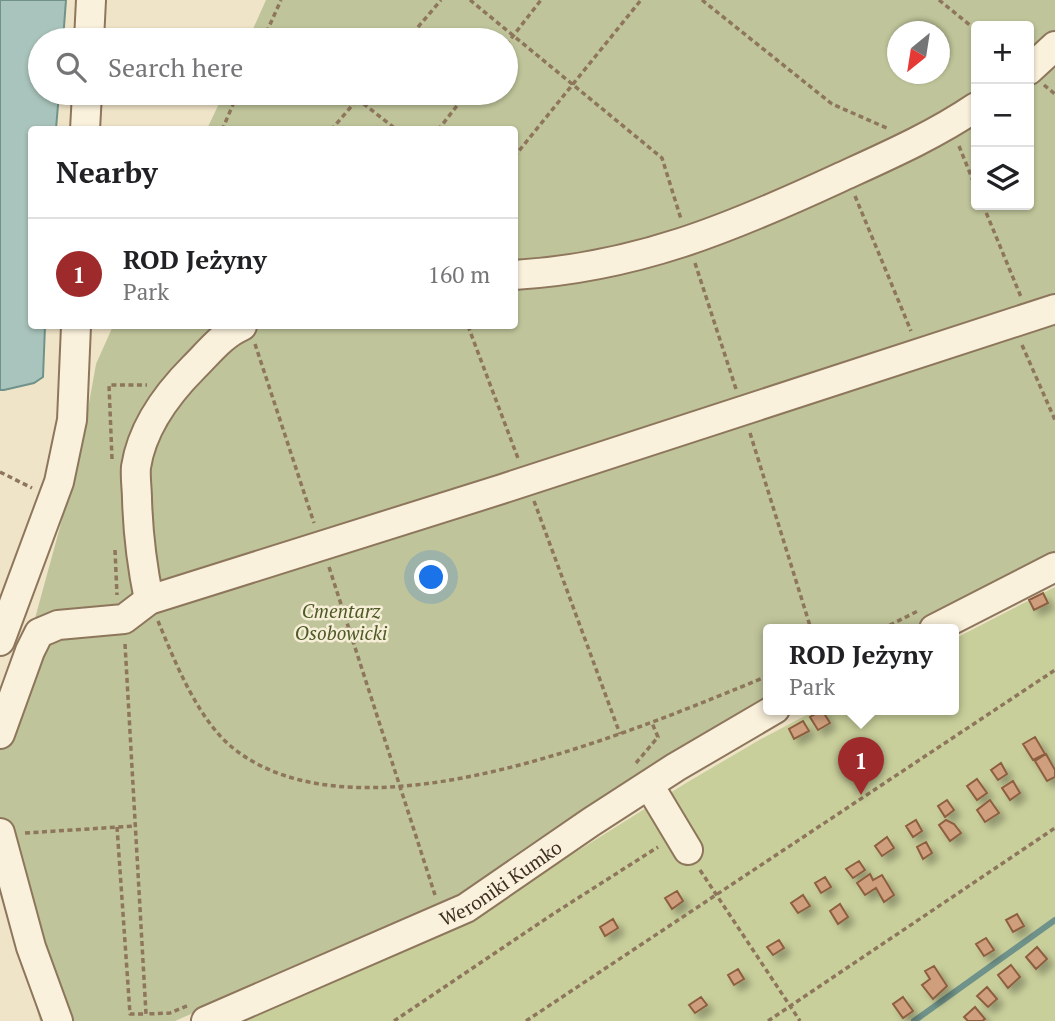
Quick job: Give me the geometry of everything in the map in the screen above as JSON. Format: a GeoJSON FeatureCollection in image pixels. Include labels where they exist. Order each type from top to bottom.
{"type":"FeatureCollection","features":[{"type":"Feature","properties":{"kind":"lane"},"geometry":{"type":"LineString","coordinates":[[90,28],[91,0]]}},
{"type":"Feature","properties":{"kind":"lane"},"geometry":{"type":"LineString","coordinates":[[1034,65],[1055,46]]}},
{"type":"Feature","properties":{"kind":"lane"},"geometry":{"type":"LineString","coordinates":[[85,126],[86,105]]}},
{"type":"Feature","properties":{"kind":"lane"},"geometry":{"type":"LineString","coordinates":[[518,275],[561,272],[616,262],[687,242],[761,214],[913,145],[971,110]]}},
{"type":"Feature","properties":{"kind":"lane"},"geometry":{"type":"LineString","coordinates":[[0,734],[39,633],[58,625],[124,619],[149,600],[1032,316]]}},
{"type":"Feature","properties":{"kind":"lane"},"geometry":{"type":"LineString","coordinates":[[0,641],[59,482],[72,420],[76,329]]}},
{"type":"Feature","properties":{"kind":"lane"},"geometry":{"type":"LineString","coordinates":[[149,600],[141,562],[136,468],[145,437],[173,387],[224,338],[247,332]]}},
{"type":"Feature","properties":{"kind":"lane"},"geometry":{"type":"LineString","coordinates":[[943,624],[1055,567]]}},
{"type":"Feature","properties":{"kind":"lane","name":"Weroniki Kumko"},"geometry":{"type":"LineString","coordinates":[[200,1012],[466,908],[591,822],[641,776],[763,715]]}},
{"type":"Feature","properties":{"kind":"lane"},"geometry":{"type":"LineString","coordinates":[[641,776],[683,842]]}},
{"type":"Feature","properties":{"kind":"lane"},"geometry":{"type":"LineString","coordinates":[[0,834],[31,947],[58,1021]]}},
{"type":"Feature","properties":{"kind":"path"},"geometry":{"type":"LineString","coordinates":[[269,28],[281,0]]}},
{"type":"Feature","properties":{"kind":"path"},"geometry":{"type":"LineString","coordinates":[[417,28],[441,0]]}},
{"type":"Feature","properties":{"kind":"path"},"geometry":{"type":"LineString","coordinates":[[470,0],[503,28]]}},
{"type":"Feature","properties":{"kind":"path"},"geometry":{"type":"LineString","coordinates":[[518,30],[541,0]]}},
{"type":"Feature","properties":{"kind":"path"},"geometry":{"type":"LineString","coordinates":[[518,152],[641,0]]}},
{"type":"Feature","properties":{"kind":"path"},"geometry":{"type":"LineString","coordinates":[[702,0],[832,104],[902,135],[913,145]]}},
{"type":"Feature","properties":{"kind":"path"},"geometry":{"type":"LineString","coordinates":[[939,0],[971,26]]}},
{"type":"Feature","properties":{"kind":"path"},"geometry":{"type":"LineString","coordinates":[[518,40],[662,158],[809,624]]}},
{"type":"Feature","properties":{"kind":"path"},"geometry":{"type":"LineString","coordinates":[[224,126],[233,105]]}},
{"type":"Feature","properties":{"kind":"path"},"geometry":{"type":"LineString","coordinates":[[334,126],[353,105]]}},
{"type":"Feature","properties":{"kind":"path"},"geometry":{"type":"LineString","coordinates":[[366,105],[392,126]]}},
{"type":"Feature","properties":{"kind":"path"},"geometry":{"type":"LineString","coordinates":[[441,126],[458,105]]}},
{"type":"Feature","properties":{"kind":"path"},"geometry":{"type":"LineString","coordinates":[[950,124],[971,176]]}},
{"type":"Feature","properties":{"kind":"path"},"geometry":{"type":"LineString","coordinates":[[846,175],[920,352]]}},
{"type":"Feature","properties":{"kind":"path"},"geometry":{"type":"LineString","coordinates":[[985,210],[1032,316],[1055,420]]}},
{"type":"Feature","properties":{"kind":"path"},"geometry":{"type":"LineString","coordinates":[[469,329],[620,734]]}},
{"type":"Feature","properties":{"kind":"path"},"geometry":{"type":"LineString","coordinates":[[247,332],[322,546],[436,896]]}},
{"type":"Feature","properties":{"kind":"path"},"geometry":{"type":"LineString","coordinates":[[0,472],[53,498]]}},
{"type":"Feature","properties":{"kind":"path"},"geometry":{"type":"LineString","coordinates":[[149,600],[172,654],[200,708],[231,746],[256,764],[296,779],[354,786],[399,785],[438,782],[500,770],[564,754],[652,723],[763,678]]}},
{"type":"Feature","properties":{"kind":"path"},"geometry":{"type":"LineString","coordinates":[[125,639],[146,1014]]}},
{"type":"Feature","properties":{"kind":"path"},"geometry":{"type":"LineString","coordinates":[[526,1021],[1055,670]]}},
{"type":"Feature","properties":{"kind":"path"},"geometry":{"type":"LineString","coordinates":[[641,776],[659,737],[652,723]]}},
{"type":"Feature","properties":{"kind":"path"},"geometry":{"type":"LineString","coordinates":[[0,834],[135,826]]}},
{"type":"Feature","properties":{"kind":"path"},"geometry":{"type":"LineString","coordinates":[[117,827],[130,1014],[200,1012]]}},
{"type":"Feature","properties":{"kind":"path"},"geometry":{"type":"LineString","coordinates":[[768,1021],[1055,828]]}},
{"type":"Feature","properties":{"kind":"path"},"geometry":{"type":"LineString","coordinates":[[394,1021],[553,914],[683,842],[800,1021]]}},
{"type":"Feature","properties":{"kind":"green space","name":"Cmentarz Osobowicki"},"geometry":{"type":"Polygon","coordinates":[[[266,0],[1055,0],[1055,552],[918,624],[763,624],[763,704],[455,898],[175,1021],[40,1021],[0,870],[0,720],[34,622],[80,454],[96,364],[112,329],[518,329],[518,126],[208,126],[218,105],[518,105],[518,28],[253,28],[266,0]]]}},
{"type":"Feature","properties":{"kind":"green space"},"geometry":{"type":"Polygon","coordinates":[[[1055,587],[1055,1021],[239,1021],[472,917],[686,783],[807,715],[959,715],[959,636],[1055,587]]]}},
{"type":"Feature","properties":{"kind":"water"},"geometry":{"type":"Polygon","coordinates":[[[0,0],[66,0],[64,28],[28,28],[28,105],[58,105],[56,126],[28,126],[28,329],[45,329],[43,377],[34,383],[0,390],[0,0]]]}},
{"type":"Feature","properties":{"kind":"building"},"geometry":{"type":"Polygon","coordinates":[[[1043,593],[1048,603],[1034,610],[1029,600],[1043,593]]]}},
{"type":"Feature","properties":{"kind":"building"},"geometry":{"type":"Polygon","coordinates":[[[825,715],[830,723],[818,730],[810,717],[825,715]]]}},
{"type":"Feature","properties":{"kind":"building"},"geometry":{"type":"Polygon","coordinates":[[[803,721],[809,731],[794,739],[789,729],[803,721]]]}},
{"type":"Feature","properties":{"kind":"building"},"geometry":{"type":"Polygon","coordinates":[[[1035,737],[1045,754],[1033,760],[1023,744],[1035,737]]]}},
{"type":"Feature","properties":{"kind":"building"},"geometry":{"type":"Polygon","coordinates":[[[1046,754],[1055,770],[1055,777],[1047,781],[1035,761],[1046,754]]]}},
{"type":"Feature","properties":{"kind":"building"},"geometry":{"type":"Polygon","coordinates":[[[1001,763],[1007,774],[998,780],[991,770],[1001,763]]]}},
{"type":"Feature","properties":{"kind":"building"},"geometry":{"type":"Polygon","coordinates":[[[977,779],[987,793],[977,800],[967,786],[977,779]]]}},
{"type":"Feature","properties":{"kind":"building"},"geometry":{"type":"Polygon","coordinates":[[[1013,781],[1020,793],[1010,800],[1002,788],[1013,781]]]}},
{"type":"Feature","properties":{"kind":"building"},"geometry":{"type":"Polygon","coordinates":[[[947,800],[954,810],[945,817],[938,806],[947,800]]]}},
{"type":"Feature","properties":{"kind":"building"},"geometry":{"type":"Polygon","coordinates":[[[990,800],[999,813],[985,822],[977,810],[990,800]]]}},
{"type":"Feature","properties":{"kind":"building"},"geometry":{"type":"Polygon","coordinates":[[[916,820],[922,831],[913,837],[906,826],[916,820]]]}},
{"type":"Feature","properties":{"kind":"building"},"geometry":{"type":"Polygon","coordinates":[[[946,820],[954,824],[961,833],[950,841],[939,825],[946,820]]]}},
{"type":"Feature","properties":{"kind":"building"},"geometry":{"type":"Polygon","coordinates":[[[887,837],[894,848],[882,856],[875,846],[887,837]]]}},
{"type":"Feature","properties":{"kind":"building"},"geometry":{"type":"Polygon","coordinates":[[[926,842],[932,853],[923,859],[917,847],[926,842]]]}},
{"type":"Feature","properties":{"kind":"building"},"geometry":{"type":"Polygon","coordinates":[[[859,861],[865,870],[853,878],[846,869],[859,861]]]}},
{"type":"Feature","properties":{"kind":"building"},"geometry":{"type":"Polygon","coordinates":[[[870,874],[873,880],[882,875],[894,895],[884,902],[876,888],[865,895],[857,883],[870,874]]]}},
{"type":"Feature","properties":{"kind":"building"},"geometry":{"type":"Polygon","coordinates":[[[825,877],[831,887],[821,893],[815,883],[825,877]]]}},
{"type":"Feature","properties":{"kind":"building"},"geometry":{"type":"Polygon","coordinates":[[[677,891],[683,901],[672,909],[665,898],[677,891]]]}},
{"type":"Feature","properties":{"kind":"building"},"geometry":{"type":"Polygon","coordinates":[[[803,895],[810,906],[798,913],[791,903],[803,895]]]}},
{"type":"Feature","properties":{"kind":"building"},"geometry":{"type":"Polygon","coordinates":[[[840,904],[848,917],[838,924],[830,911],[840,904]]]}},
{"type":"Feature","properties":{"kind":"building"},"geometry":{"type":"Polygon","coordinates":[[[1017,914],[1024,926],[1013,932],[1006,920],[1017,914]]]}},
{"type":"Feature","properties":{"kind":"building"},"geometry":{"type":"Polygon","coordinates":[[[613,919],[618,928],[605,936],[600,927],[613,919]]]}},
{"type":"Feature","properties":{"kind":"building"},"geometry":{"type":"Polygon","coordinates":[[[986,938],[994,950],[984,956],[976,944],[986,938]]]}},
{"type":"Feature","properties":{"kind":"building"},"geometry":{"type":"Polygon","coordinates":[[[779,940],[784,948],[773,955],[767,947],[779,940]]]}},
{"type":"Feature","properties":{"kind":"building"},"geometry":{"type":"Polygon","coordinates":[[[1037,947],[1047,959],[1036,969],[1026,957],[1037,947]]]}},
{"type":"Feature","properties":{"kind":"building"},"geometry":{"type":"Polygon","coordinates":[[[1011,965],[1020,977],[1008,988],[998,975],[1011,965]]]}},
{"type":"Feature","properties":{"kind":"building"},"geometry":{"type":"Polygon","coordinates":[[[934,966],[947,986],[933,999],[922,985],[930,979],[925,971],[934,966]]]}},
{"type":"Feature","properties":{"kind":"building"},"geometry":{"type":"Polygon","coordinates":[[[738,969],[744,979],[734,985],[728,975],[738,969]]]}},
{"type":"Feature","properties":{"kind":"building"},"geometry":{"type":"Polygon","coordinates":[[[987,987],[997,999],[988,1007],[977,996],[987,987]]]}},
{"type":"Feature","properties":{"kind":"building"},"geometry":{"type":"Polygon","coordinates":[[[701,997],[707,1005],[695,1013],[689,1005],[701,997]]]}},
{"type":"Feature","properties":{"kind":"building"},"geometry":{"type":"Polygon","coordinates":[[[903,997],[913,1011],[903,1018],[893,1004],[903,997]]]}},
{"type":"Feature","properties":{"kind":"building"},"geometry":{"type":"Polygon","coordinates":[[[975,1007],[985,1019],[968,1021],[964,1017],[975,1007]]]}},
{"type":"Feature","properties":{"kind":"waterway"},"geometry":{"type":"LineString","coordinates":[[914,1021],[1055,920]]}},
{"type":"Feature","properties":{"kind":"place","name":"ROD Jeżyny"},"geometry":{"type":"Point","coordinates":[861,795]}}]}
